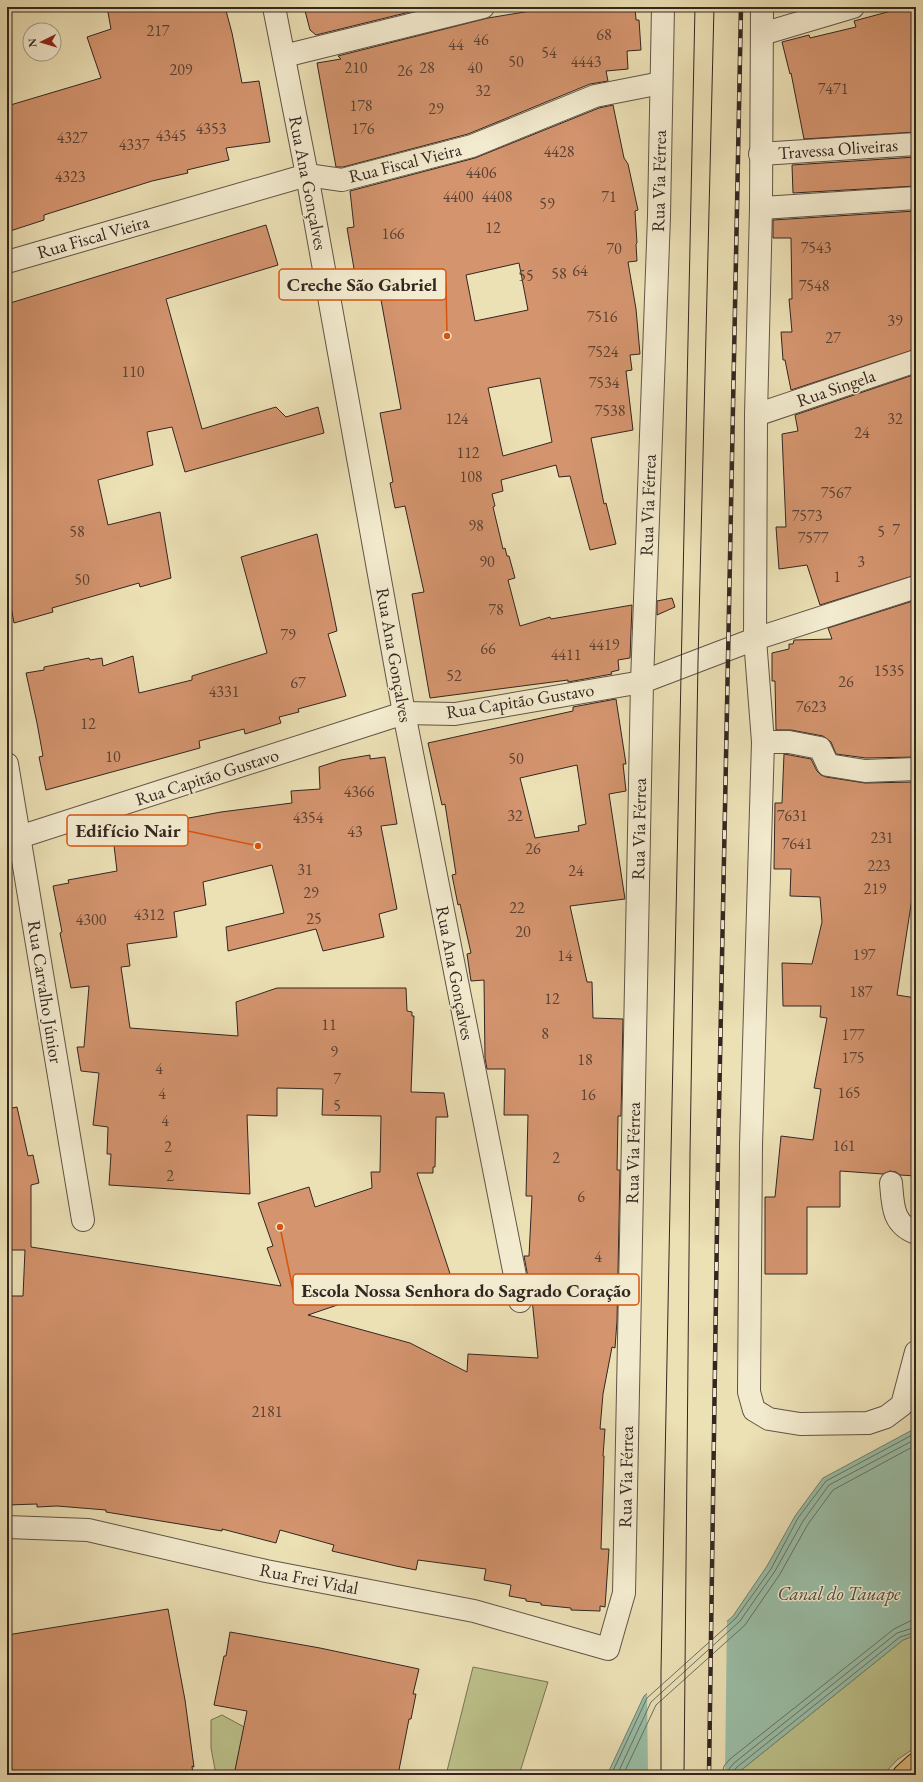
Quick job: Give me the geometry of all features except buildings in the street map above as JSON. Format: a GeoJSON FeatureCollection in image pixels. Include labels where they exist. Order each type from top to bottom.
{"type":"FeatureCollection","features":[{"type":"Feature","properties":{"kind":"highway"},"geometry":{"type":"LineString","coordinates":[[904,1775],[916,1764]]}},
{"type":"Feature","properties":{"kind":"street","name":"Rua Ana Gonçalves"},"geometry":{"type":"LineString","coordinates":[[274,7],[404,713],[520,1301]]}},
{"type":"Feature","properties":{"kind":"street"},"geometry":{"type":"LineString","coordinates":[[284,56],[483,7]]}},
{"type":"Feature","properties":{"kind":"street","name":"Rua Via Férrea"},"geometry":{"type":"LineString","coordinates":[[608,1649],[624,1593],[642,682],[659,216],[663,7]]}},
{"type":"Feature","properties":{"kind":"street"},"geometry":{"type":"LineString","coordinates":[[762,7],[760,154],[761,208],[756,415],[754,639],[762,742],[751,1145],[750,1392],[754,1410],[769,1419],[800,1424],[868,1423],[886,1417],[902,1405],[916,1352]]}},
{"type":"Feature","properties":{"kind":"street"},"geometry":{"type":"LineString","coordinates":[[762,34],[853,7]]}},
{"type":"Feature","properties":{"kind":"street","name":"Rua Fiscal Vieira"},"geometry":{"type":"LineString","coordinates":[[7,262],[306,175],[342,180],[472,146],[595,96],[661,83]]}},
{"type":"Feature","properties":{"kind":"street","name":"Travessa Oliveiras"},"geometry":{"type":"LineString","coordinates":[[760,154],[916,144]]}},
{"type":"Feature","properties":{"kind":"street"},"geometry":{"type":"LineString","coordinates":[[761,208],[916,198]]}},
{"type":"Feature","properties":{"kind":"street","name":"Rua Singela"},"geometry":{"type":"LineString","coordinates":[[756,415],[916,360]]}},
{"type":"Feature","properties":{"kind":"street","name":"Rua Capitão Gustavo"},"geometry":{"type":"LineString","coordinates":[[14,840],[404,713],[455,714],[642,682],[754,639],[916,587]]}},
{"type":"Feature","properties":{"kind":"street"},"geometry":{"type":"LineString","coordinates":[[762,742],[789,742],[820,748],[828,765],[865,771],[916,769]]}},
{"type":"Feature","properties":{"kind":"street","name":"Rua Carvalho Júnior"},"geometry":{"type":"LineString","coordinates":[[7,764],[14,840],[83,1220]]}},
{"type":"Feature","properties":{"kind":"street"},"geometry":{"type":"LineString","coordinates":[[891,1183],[893,1210],[906,1229],[916,1233]]}},
{"type":"Feature","properties":{"kind":"street","name":"Rua Frei Vidal"},"geometry":{"type":"LineString","coordinates":[[7,1527],[88,1530],[266,1571],[474,1611],[608,1649]]}},
{"type":"Feature","properties":{"kind":"shaded area"},"geometry":{"type":"Polygon","coordinates":[[[916,1635],[916,1747],[897,1760],[883,1775],[735,1775],[903,1640],[916,1635]]]}},
{"type":"Feature","properties":{"kind":"shaded area"},"geometry":{"type":"Polygon","coordinates":[[[473,1667],[548,1682],[519,1775],[446,1775],[473,1667]]]}},
{"type":"Feature","properties":{"kind":"shaded area"},"geometry":{"type":"Polygon","coordinates":[[[222,1715],[246,1728],[265,1775],[216,1775],[211,1748],[211,1720],[222,1715]]]}},
{"type":"Feature","properties":{"kind":"water","name":"Canal do Tauape"},"geometry":{"type":"Polygon","coordinates":[[[916,1428],[916,1635],[903,1640],[735,1775],[607,1775],[644,1696],[733,1616],[767,1566],[795,1516],[823,1478],[916,1428]]]}},
{"type":"Feature","properties":{"kind":"pier"},"geometry":{"type":"Polygon","coordinates":[[[727,1618],[725,1775],[648,1775],[647,1691],[727,1618]]]}},
{"type":"Feature","properties":{"kind":"tram line"},"geometry":{"type":"LineString","coordinates":[[661,1775],[661,1671],[695,7]]}},
{"type":"Feature","properties":{"kind":"tram line"},"geometry":{"type":"LineString","coordinates":[[684,1775],[690,1154],[698,661],[714,7]]}},
{"type":"Feature","properties":{"kind":"railway"},"geometry":{"type":"LineString","coordinates":[[709,1775],[718,1159],[741,7]]}},
{"type":"Feature","properties":{"kind":"place","name":"Creche São Gabriel"},"geometry":{"type":"Point","coordinates":[447,336]}},
{"type":"Feature","properties":{"kind":"place","name":"Edifício Nair"},"geometry":{"type":"Point","coordinates":[258,846]}},
{"type":"Feature","properties":{"kind":"place","name":"Escola Nossa Senhora do Sagrado Coração"},"geometry":{"type":"Point","coordinates":[280,1227]}}]}
